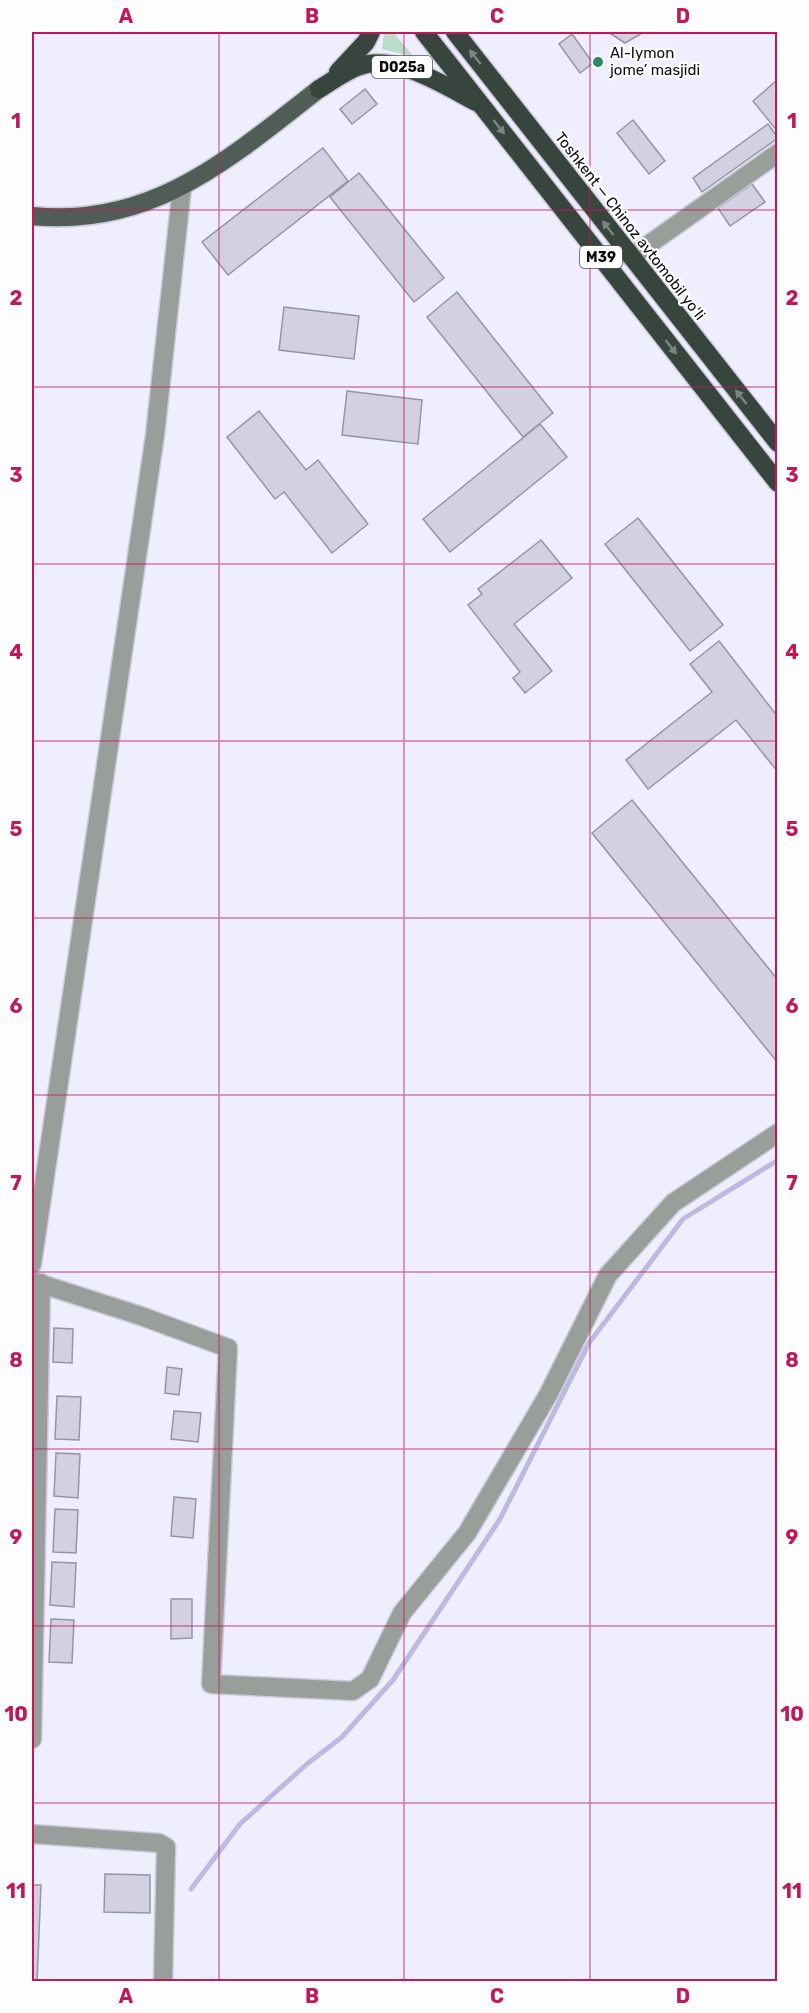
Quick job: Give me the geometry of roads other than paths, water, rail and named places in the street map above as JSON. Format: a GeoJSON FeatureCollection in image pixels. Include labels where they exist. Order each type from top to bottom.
{"type":"FeatureCollection","features":[{"type":"Feature","properties":{"kind":"highway","name":"D025a"},"geometry":{"type":"LineString","coordinates":[[319,89],[356,53],[371,32]]}},
{"type":"Feature","properties":{"kind":"highway","name":"M39"},"geometry":{"type":"LineString","coordinates":[[424,32],[777,483]]}},
{"type":"Feature","properties":{"kind":"highway","name":"Toshkent — Chinoz avtomobil yoʻli"},"geometry":{"type":"LineString","coordinates":[[454,32],[777,443]]}},
{"type":"Feature","properties":{"kind":"highway","name":"D025a"},"geometry":{"type":"LineString","coordinates":[[319,89],[356,68],[368,64],[385,63],[413,71],[483,106]]}},
{"type":"Feature","properties":{"kind":"highway"},"geometry":{"type":"LineString","coordinates":[[646,315],[648,306],[654,302],[661,302],[670,307]]}},
{"type":"Feature","properties":{"kind":"main road","name":"D025a"},"geometry":{"type":"LineString","coordinates":[[32,216],[89,216],[135,206],[182,187],[230,159],[319,89]]}},
{"type":"Feature","properties":{"kind":"street"},"geometry":{"type":"LineString","coordinates":[[632,257],[777,153]]}},
{"type":"Feature","properties":{"kind":"street"},"geometry":{"type":"LineString","coordinates":[[32,1264],[155,435],[182,187]]}},
{"type":"Feature","properties":{"kind":"street"},"geometry":{"type":"LineString","coordinates":[[32,1739],[36,1282],[228,1347],[211,1684],[353,1691],[370,1679],[402,1613],[467,1533],[548,1395],[608,1275],[673,1203],[777,1133]]}},
{"type":"Feature","properties":{"kind":"street"},"geometry":{"type":"LineString","coordinates":[[32,1834],[159,1843],[166,1847],[163,1982]]}},
{"type":"Feature","properties":{"kind":"waterway"},"geometry":{"type":"LineString","coordinates":[[191,1889],[240,1824],[307,1764],[342,1737],[393,1680],[500,1519],[589,1343],[683,1219],[778,1160]]}},
{"type":"Feature","properties":{"kind":"place","name":"Al-Iymon jome’ masjidi"},"geometry":{"type":"Point","coordinates":[598,62]}}]}
